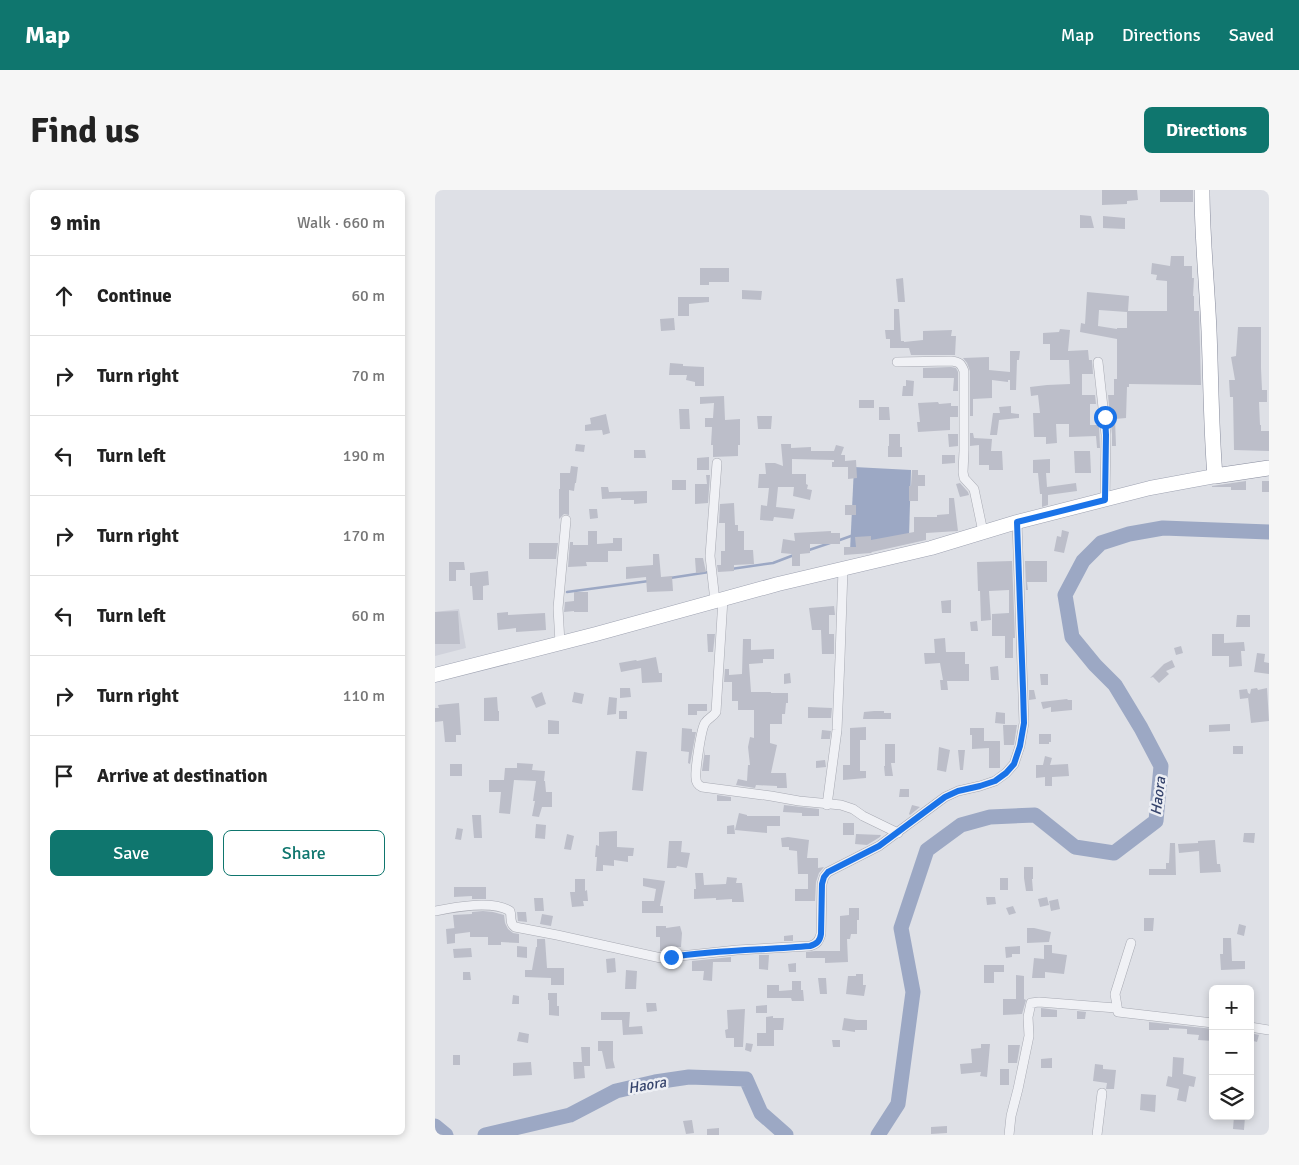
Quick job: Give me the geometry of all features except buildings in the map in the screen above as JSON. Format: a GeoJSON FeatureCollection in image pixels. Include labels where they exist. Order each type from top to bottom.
{"type":"FeatureCollection","features":[{"type":"Feature","properties":{"kind":"highway"},"geometry":{"type":"LineString","coordinates":[[1202,190],[1215,476],[1269,468]]}},
{"type":"Feature","properties":{"kind":"main road"},"geometry":{"type":"LineString","coordinates":[[435,674],[560,643],[778,584],[931,548],[1017,522],[1150,488],[1215,476]]}},
{"type":"Feature","properties":{"kind":"street"},"geometry":{"type":"LineString","coordinates":[[897,362],[951,361],[961,364],[964,371],[963,472],[964,478],[974,489],[983,532]]}},
{"type":"Feature","properties":{"kind":"street"},"geometry":{"type":"LineString","coordinates":[[1098,362],[1106,435],[1105,500]]}},
{"type":"Feature","properties":{"kind":"street"},"geometry":{"type":"LineString","coordinates":[[717,463],[710,556],[719,600],[716,712],[714,716],[705,722],[703,729],[696,770],[698,785],[841,806],[853,809],[898,833]]}},
{"type":"Feature","properties":{"kind":"street"},"geometry":{"type":"LineString","coordinates":[[560,643],[558,608],[565,520]]}},
{"type":"Feature","properties":{"kind":"street"},"geometry":{"type":"LineString","coordinates":[[435,910],[463,906],[487,906],[507,909],[510,911],[512,925],[515,927],[557,934],[661,958],[816,944],[821,934],[822,884],[828,872],[879,846],[945,797],[958,791],[995,781],[1014,764],[1020,746],[1024,723],[1017,522]]}},
{"type":"Feature","properties":{"kind":"street"},"geometry":{"type":"LineString","coordinates":[[827,805],[837,730],[843,569]]}},
{"type":"Feature","properties":{"kind":"street"},"geometry":{"type":"LineString","coordinates":[[1131,943],[1115,994],[1118,1012],[1209,1023]]}},
{"type":"Feature","properties":{"kind":"street"},"geometry":{"type":"LineString","coordinates":[[1009,1135],[1011,1116],[1029,1036],[1028,1016],[1031,1003],[1117,1008]]}},
{"type":"Feature","properties":{"kind":"street"},"geometry":{"type":"LineString","coordinates":[[1254,1028],[1269,1030]]}},
{"type":"Feature","properties":{"kind":"street"},"geometry":{"type":"LineString","coordinates":[[1097,1135],[1102,1093]]}},
{"type":"Feature","properties":{"kind":"shaded area"},"geometry":{"type":"Polygon","coordinates":[[[459,609],[466,648],[435,656],[435,612],[459,609]]]}},
{"type":"Feature","properties":{"kind":"water"},"geometry":{"type":"Polygon","coordinates":[[[854,467],[911,470],[909,537],[850,551],[854,467]]]}},
{"type":"Feature","properties":{"kind":"waterway","name":"Haora"},"geometry":{"type":"LineString","coordinates":[[878,1135],[898,1104],[913,992],[901,928],[927,850],[961,825],[990,817],[1035,815],[1075,847],[1114,853],[1156,821],[1161,766],[1115,685],[1095,665],[1072,637],[1065,595],[1083,561],[1101,543],[1129,534],[1163,528],[1269,532]]}},
{"type":"Feature","properties":{"kind":"waterway"},"geometry":{"type":"LineString","coordinates":[[837,541],[851,536]]}},
{"type":"Feature","properties":{"kind":"waterway"},"geometry":{"type":"LineString","coordinates":[[809,550],[830,543]]}},
{"type":"Feature","properties":{"kind":"waterway"},"geometry":{"type":"LineString","coordinates":[[731,569],[773,563],[794,555]]}},
{"type":"Feature","properties":{"kind":"waterway"},"geometry":{"type":"LineString","coordinates":[[670,578],[709,572]]}},
{"type":"Feature","properties":{"kind":"waterway"},"geometry":{"type":"LineString","coordinates":[[567,592],[649,581]]}},
{"type":"Feature","properties":{"kind":"waterway","name":"Haora"},"geometry":{"type":"LineString","coordinates":[[485,1135],[570,1115],[616,1091],[689,1077],[746,1079],[761,1113],[786,1135]]}},
{"type":"Feature","properties":{"kind":"waterway","name":"Haora"},"geometry":{"type":"LineString","coordinates":[[435,1126],[446,1135]]}},
{"type":"Feature","properties":{"kind":"route"},"geometry":{"type":"LineString","coordinates":[[671,957],[737,950],[791,948],[816,944],[821,934],[822,884],[828,872],[879,846],[945,797],[958,791],[995,781],[1014,764],[1020,746],[1024,723],[1017,522],[1105,500],[1105,417]]}}]}
